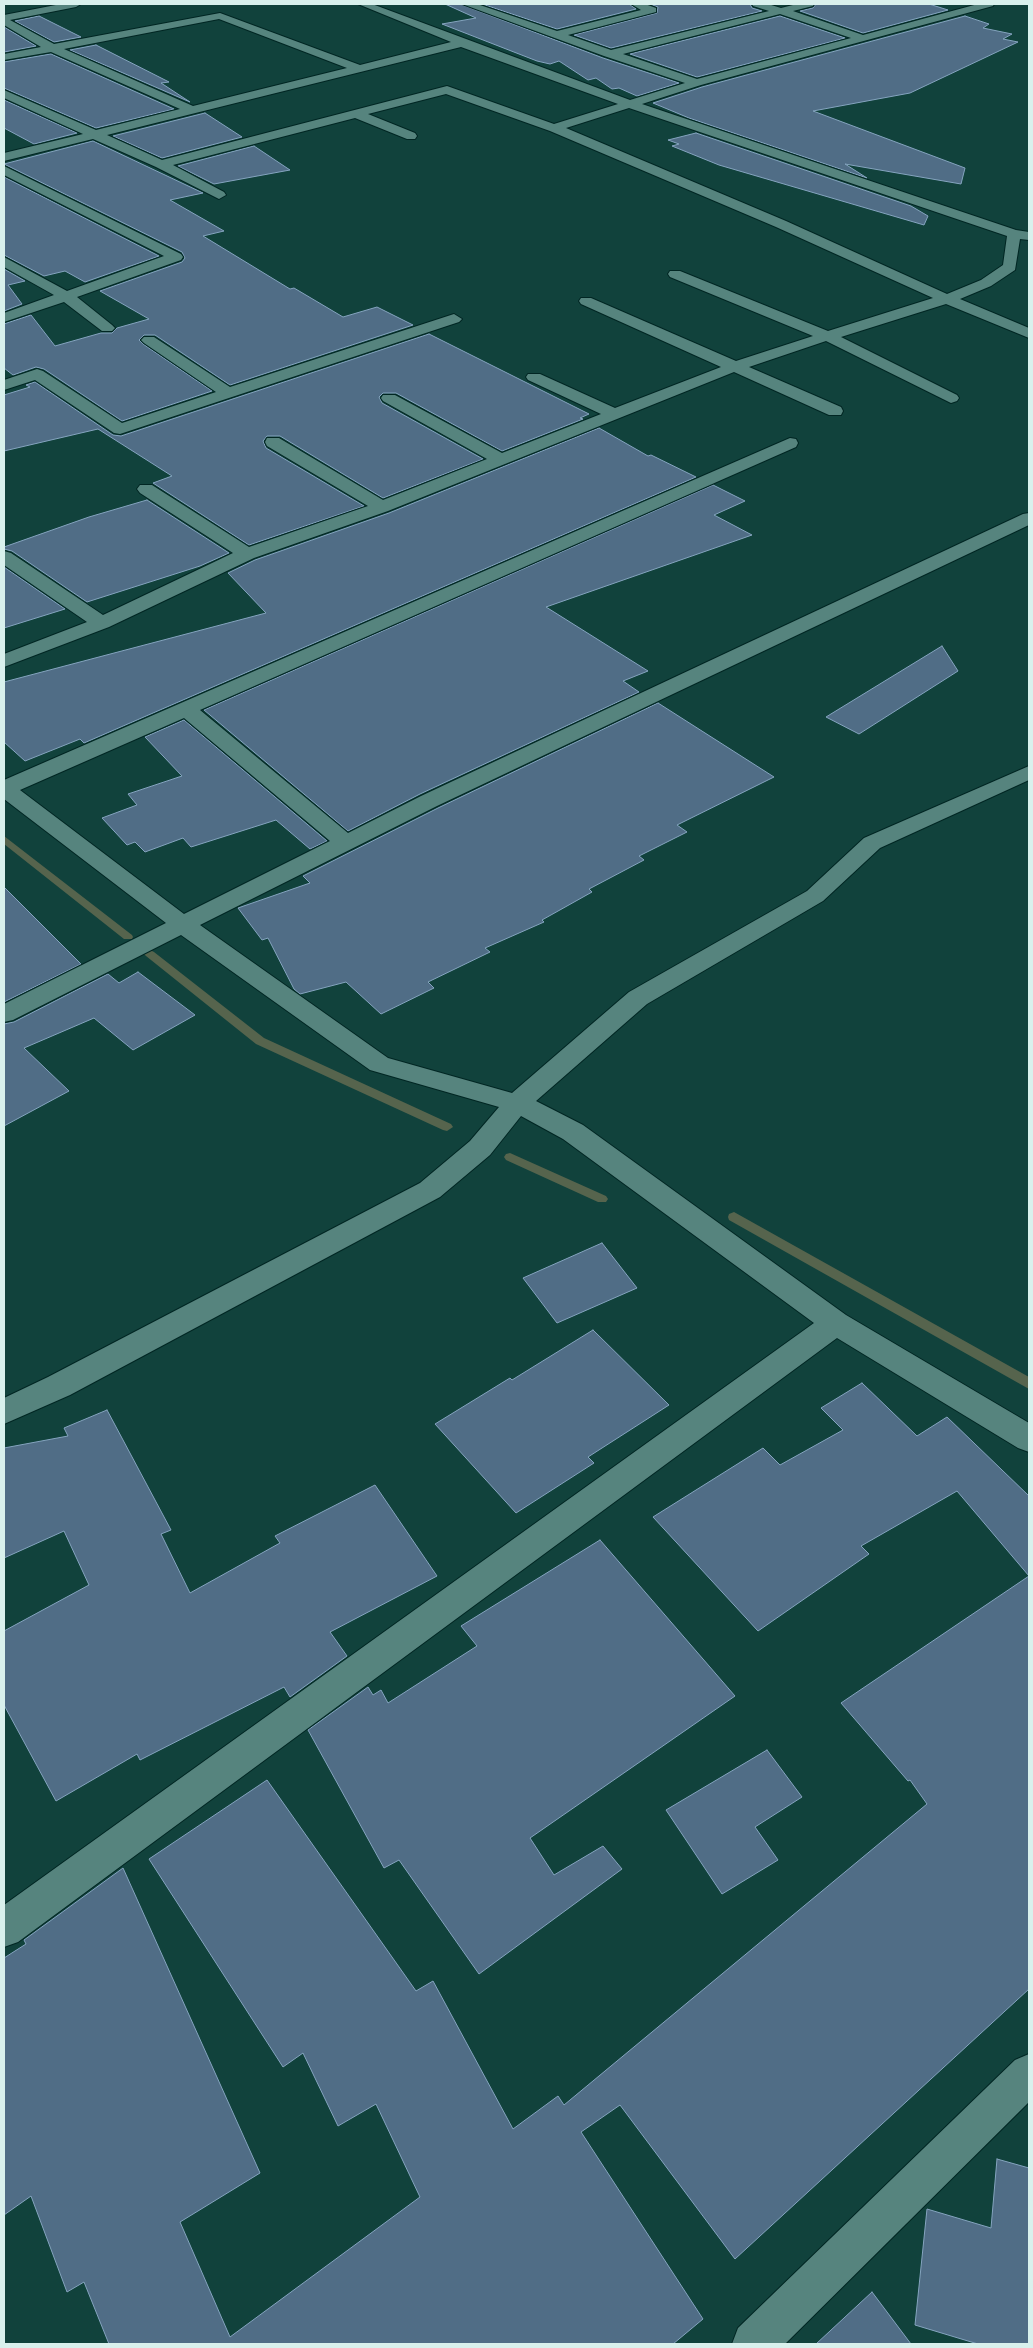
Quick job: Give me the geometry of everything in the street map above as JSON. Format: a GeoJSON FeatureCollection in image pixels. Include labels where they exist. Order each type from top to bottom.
{"type":"FeatureCollection","features":[{"type":"Feature","properties":{"kind":"street"},"geometry":{"type":"LineString","coordinates":[[4,20],[76,4]]}},
{"type":"Feature","properties":{"kind":"street"},"geometry":{"type":"LineString","coordinates":[[363,4],[462,43],[632,105],[1014,234],[1029,236]]}},
{"type":"Feature","properties":{"kind":"street"},"geometry":{"type":"LineString","coordinates":[[467,4],[697,83]]}},
{"type":"Feature","properties":{"kind":"street"},"geometry":{"type":"LineString","coordinates":[[554,35],[652,10],[636,4]]}},
{"type":"Feature","properties":{"kind":"street"},"geometry":{"type":"LineString","coordinates":[[757,4],[862,38]]}},
{"type":"Feature","properties":{"kind":"street"},"geometry":{"type":"LineString","coordinates":[[608,54],[809,4]]}},
{"type":"Feature","properties":{"kind":"street"},"geometry":{"type":"LineString","coordinates":[[554,128],[697,83],[989,4]]}},
{"type":"Feature","properties":{"kind":"street"},"geometry":{"type":"LineString","coordinates":[[4,57],[220,16],[360,69]]}},
{"type":"Feature","properties":{"kind":"street"},"geometry":{"type":"LineString","coordinates":[[4,20],[52,48],[194,111]]}},
{"type":"Feature","properties":{"kind":"street"},"geometry":{"type":"LineString","coordinates":[[4,157],[462,43]]}},
{"type":"Feature","properties":{"kind":"street"},"geometry":{"type":"LineString","coordinates":[[161,164],[447,90],[554,128],[781,224],[947,299],[1029,333]]}},
{"type":"Feature","properties":{"kind":"street"},"geometry":{"type":"LineString","coordinates":[[4,94],[161,164],[220,195]]}},
{"type":"Feature","properties":{"kind":"street"},"geometry":{"type":"LineString","coordinates":[[357,114],[411,136]]}},
{"type":"Feature","properties":{"kind":"street"},"geometry":{"type":"LineString","coordinates":[[4,170],[176,257],[4,318]]}},
{"type":"Feature","properties":{"kind":"street"},"geometry":{"type":"LineString","coordinates":[[4,661],[102,622],[247,554],[382,507],[734,366],[947,299],[986,283],[1010,266],[1014,234]]}},
{"type":"Feature","properties":{"kind":"street"},"geometry":{"type":"LineString","coordinates":[[4,261],[66,296],[108,328]]}},
{"type":"Feature","properties":{"kind":"street"},"geometry":{"type":"LineString","coordinates":[[675,274],[827,336],[951,398]]}},
{"type":"Feature","properties":{"kind":"street"},"geometry":{"type":"LineString","coordinates":[[586,301],[835,411]]}},
{"type":"Feature","properties":{"kind":"street"},"geometry":{"type":"LineString","coordinates":[[4,385],[37,374],[120,429],[454,319]]}},
{"type":"Feature","properties":{"kind":"street"},"geometry":{"type":"LineString","coordinates":[[149,340],[228,394]]}},
{"type":"Feature","properties":{"kind":"street"},"geometry":{"type":"LineString","coordinates":[[534,377],[614,414]]}},
{"type":"Feature","properties":{"kind":"street"},"geometry":{"type":"LineString","coordinates":[[389,398],[501,460]]}},
{"type":"Feature","properties":{"kind":"street"},"geometry":{"type":"LineString","coordinates":[[272,442],[382,507]]}},
{"type":"Feature","properties":{"kind":"street"},"geometry":{"type":"LineString","coordinates":[[790,443],[4,788],[182,924],[380,1064],[517,1103],[573,1132],[836,1323],[1029,1439]]}},
{"type":"Feature","properties":{"kind":"street"},"geometry":{"type":"LineString","coordinates":[[146,489],[247,554]]}},
{"type":"Feature","properties":{"kind":"street"},"geometry":{"type":"LineString","coordinates":[[4,1014],[182,924],[347,844],[438,796],[1029,518]]}},
{"type":"Feature","properties":{"kind":"street"},"geometry":{"type":"LineString","coordinates":[[4,557],[102,622]]}},
{"type":"Feature","properties":{"kind":"street"},"geometry":{"type":"LineString","coordinates":[[186,709],[347,844]]}},
{"type":"Feature","properties":{"kind":"street"},"geometry":{"type":"LineString","coordinates":[[4,1412],[59,1386],[430,1190],[480,1148],[517,1103],[638,998],[815,896],[872,843],[1029,772]]}},
{"type":"Feature","properties":{"kind":"street"},"geometry":{"type":"LineString","coordinates":[[4,1928],[836,1323]]}},
{"type":"Feature","properties":{"kind":"street"},"geometry":{"type":"LineString","coordinates":[[754,2344],[1029,2074]]}},
{"type":"Feature","properties":{"kind":"building"},"geometry":{"type":"Polygon","coordinates":[[[445,4],[460,4],[603,58],[679,83],[637,96],[619,88],[612,89],[596,78],[588,80],[559,61],[550,64],[537,61],[442,24],[476,18],[445,4]]]}},
{"type":"Feature","properties":{"kind":"building"},"geometry":{"type":"Polygon","coordinates":[[[482,4],[629,4],[636,9],[557,29],[482,4]]]}},
{"type":"Feature","properties":{"kind":"building"},"geometry":{"type":"Polygon","coordinates":[[[650,4],[750,4],[752,8],[762,11],[611,48],[574,35],[657,13],[658,7],[650,4]]]}},
{"type":"Feature","properties":{"kind":"building"},"geometry":{"type":"Polygon","coordinates":[[[816,4],[929,4],[948,10],[863,33],[800,11],[813,8],[816,4]]]}},
{"type":"Feature","properties":{"kind":"building"},"geometry":{"type":"Polygon","coordinates":[[[39,16],[81,37],[54,42],[15,21],[39,16]]]}},
{"type":"Feature","properties":{"kind":"building"},"geometry":{"type":"Polygon","coordinates":[[[780,16],[845,38],[697,77],[630,54],[780,16]]]}},
{"type":"Feature","properties":{"kind":"building"},"geometry":{"type":"Polygon","coordinates":[[[965,16],[989,24],[983,28],[1012,34],[1003,39],[1018,42],[910,93],[813,111],[965,168],[961,184],[845,164],[867,178],[689,118],[653,103],[702,87],[965,16]]]}},
{"type":"Feature","properties":{"kind":"building"},"geometry":{"type":"Polygon","coordinates":[[[4,27],[36,46],[4,52],[4,27]]]}},
{"type":"Feature","properties":{"kind":"building"},"geometry":{"type":"Polygon","coordinates":[[[96,45],[169,82],[161,83],[190,102],[70,50],[96,45]]]}},
{"type":"Feature","properties":{"kind":"building"},"geometry":{"type":"Polygon","coordinates":[[[51,54],[174,109],[96,128],[4,88],[4,62],[51,54]]]}},
{"type":"Feature","properties":{"kind":"building"},"geometry":{"type":"Polygon","coordinates":[[[4,100],[77,133],[34,144],[4,128],[4,100]]]}},
{"type":"Feature","properties":{"kind":"building"},"geometry":{"type":"Polygon","coordinates":[[[205,113],[242,137],[162,158],[113,136],[205,113]]]}},
{"type":"Feature","properties":{"kind":"building"},"geometry":{"type":"Polygon","coordinates":[[[696,133],[911,206],[928,216],[924,225],[719,165],[672,146],[679,144],[668,140],[696,133]]]}},
{"type":"Feature","properties":{"kind":"building"},"geometry":{"type":"Polygon","coordinates":[[[93,141],[203,193],[170,200],[224,231],[203,236],[290,289],[294,288],[343,317],[377,307],[413,325],[230,385],[155,335],[144,335],[139,340],[143,344],[212,391],[122,421],[44,369],[36,367],[13,375],[4,368],[4,324],[31,315],[55,346],[101,333],[112,333],[117,328],[149,319],[100,291],[182,262],[185,258],[182,252],[4,164],[93,141]]]}},
{"type":"Feature","properties":{"kind":"building"},"geometry":{"type":"Polygon","coordinates":[[[254,146],[290,170],[214,184],[178,166],[254,146]]]}},
{"type":"Feature","properties":{"kind":"building"},"geometry":{"type":"Polygon","coordinates":[[[4,177],[159,256],[85,282],[65,271],[44,276],[4,255],[4,177]]]}},
{"type":"Feature","properties":{"kind":"building"},"geometry":{"type":"Polygon","coordinates":[[[4,269],[25,281],[8,285],[22,304],[4,311],[4,269]]]}},
{"type":"Feature","properties":{"kind":"building"},"geometry":{"type":"Polygon","coordinates":[[[429,334],[589,414],[580,418],[583,419],[502,451],[396,393],[383,393],[379,397],[382,403],[483,459],[383,498],[280,436],[267,436],[263,441],[266,448],[364,506],[249,545],[153,483],[172,476],[98,429],[4,451],[4,395],[30,387],[26,385],[35,382],[113,435],[121,436],[429,334]]]}},
{"type":"Feature","properties":{"kind":"building"},"geometry":{"type":"Polygon","coordinates":[[[599,428],[648,456],[651,455],[696,477],[84,743],[80,739],[25,761],[4,742],[4,682],[266,613],[228,573],[255,560],[389,513],[599,428]]]}},
{"type":"Feature","properties":{"kind":"building"},"geometry":{"type":"Polygon","coordinates":[[[713,485],[745,501],[714,515],[752,535],[546,607],[648,671],[623,681],[639,692],[420,794],[348,831],[204,710],[713,485]]]}},
{"type":"Feature","properties":{"kind":"building"},"geometry":{"type":"Polygon","coordinates":[[[147,500],[229,553],[200,566],[87,602],[12,551],[4,549],[4,547],[89,517],[147,500]]]}},
{"type":"Feature","properties":{"kind":"building"},"geometry":{"type":"Polygon","coordinates":[[[4,567],[65,609],[4,628],[4,567]]]}},
{"type":"Feature","properties":{"kind":"building"},"geometry":{"type":"Polygon","coordinates":[[[942,646],[958,671],[859,734],[826,717],[942,646]]]}},
{"type":"Feature","properties":{"kind":"building"},"geometry":{"type":"Polygon","coordinates":[[[658,703],[774,777],[677,825],[687,832],[639,856],[644,860],[589,889],[592,892],[542,920],[544,922],[485,948],[490,952],[428,982],[434,988],[381,1014],[346,982],[300,994],[294,989],[268,938],[262,940],[238,908],[310,883],[303,876],[438,808],[658,703]]]}},
{"type":"Feature","properties":{"kind":"building"},"geometry":{"type":"Polygon","coordinates":[[[184,720],[327,841],[310,849],[276,820],[191,847],[183,838],[145,852],[135,842],[127,845],[102,818],[137,805],[128,794],[182,776],[145,737],[184,720]]]}},
{"type":"Feature","properties":{"kind":"building"},"geometry":{"type":"Polygon","coordinates":[[[4,887],[81,964],[4,1002],[4,887]]]}},
{"type":"Feature","properties":{"kind":"building"},"geometry":{"type":"Polygon","coordinates":[[[138,972],[195,1015],[133,1050],[94,1018],[24,1048],[69,1091],[4,1126],[4,1024],[14,1022],[108,974],[119,983],[138,972]]]}},
{"type":"Feature","properties":{"kind":"building"},"geometry":{"type":"Polygon","coordinates":[[[602,1243],[637,1288],[557,1323],[523,1278],[602,1243]]]}},
{"type":"Feature","properties":{"kind":"building"},"geometry":{"type":"Polygon","coordinates":[[[593,1330],[669,1405],[588,1457],[594,1463],[516,1513],[435,1424],[510,1378],[512,1380],[593,1330]]]}},
{"type":"Feature","properties":{"kind":"building"},"geometry":{"type":"Polygon","coordinates":[[[862,1383],[917,1436],[947,1417],[1029,1496],[1029,1576],[957,1491],[861,1546],[869,1554],[758,1631],[653,1517],[763,1448],[780,1465],[843,1430],[821,1408],[862,1383]]]}},
{"type":"Feature","properties":{"kind":"building"},"geometry":{"type":"Polygon","coordinates":[[[107,1410],[171,1530],[161,1534],[190,1593],[280,1543],[275,1536],[375,1485],[437,1576],[330,1632],[347,1656],[290,1697],[284,1687],[140,1760],[137,1754],[56,1801],[4,1705],[4,1631],[89,1585],[64,1531],[4,1558],[4,1448],[68,1436],[64,1428],[107,1410]]]}},
{"type":"Feature","properties":{"kind":"building"},"geometry":{"type":"Polygon","coordinates":[[[600,1540],[735,1696],[530,1838],[554,1875],[603,1846],[622,1869],[479,1974],[399,1860],[384,1868],[308,1730],[368,1687],[373,1695],[381,1690],[388,1703],[477,1646],[461,1626],[600,1540]]]}},
{"type":"Feature","properties":{"kind":"building"},"geometry":{"type":"Polygon","coordinates":[[[1029,1576],[1029,1989],[735,2259],[620,2105],[581,2132],[703,2319],[673,2344],[109,2344],[84,2282],[67,2292],[31,2196],[4,2215],[4,1958],[26,1944],[24,1940],[123,1868],[260,2173],[180,2222],[230,2337],[420,2197],[376,2104],[338,2126],[303,2053],[283,2067],[149,1859],[267,1780],[416,1991],[433,1981],[513,2129],[558,2096],[564,2105],[927,1804],[910,1780],[908,1781],[841,1703],[1029,1576]]]}},
{"type":"Feature","properties":{"kind":"building"},"geometry":{"type":"Polygon","coordinates":[[[767,1750],[802,1797],[755,1827],[778,1860],[722,1894],[666,1810],[767,1750]]]}},
{"type":"Feature","properties":{"kind":"building"},"geometry":{"type":"Polygon","coordinates":[[[997,2159],[1029,2168],[1029,2344],[978,2344],[915,2325],[927,2209],[991,2228],[997,2159]]]}},
{"type":"Feature","properties":{"kind":"building"},"geometry":{"type":"Polygon","coordinates":[[[872,2292],[911,2344],[816,2344],[872,2292]]]}},
{"type":"Feature","properties":{"kind":"waterway"},"geometry":{"type":"LineString","coordinates":[[4,839],[128,937]]}},
{"type":"Feature","properties":{"kind":"waterway"},"geometry":{"type":"LineString","coordinates":[[150,954],[260,1041],[447,1127]]}},
{"type":"Feature","properties":{"kind":"waterway"},"geometry":{"type":"LineString","coordinates":[[510,1157],[602,1199]]}},
{"type":"Feature","properties":{"kind":"waterway"},"geometry":{"type":"LineString","coordinates":[[734,1217],[1029,1384]]}}]}
